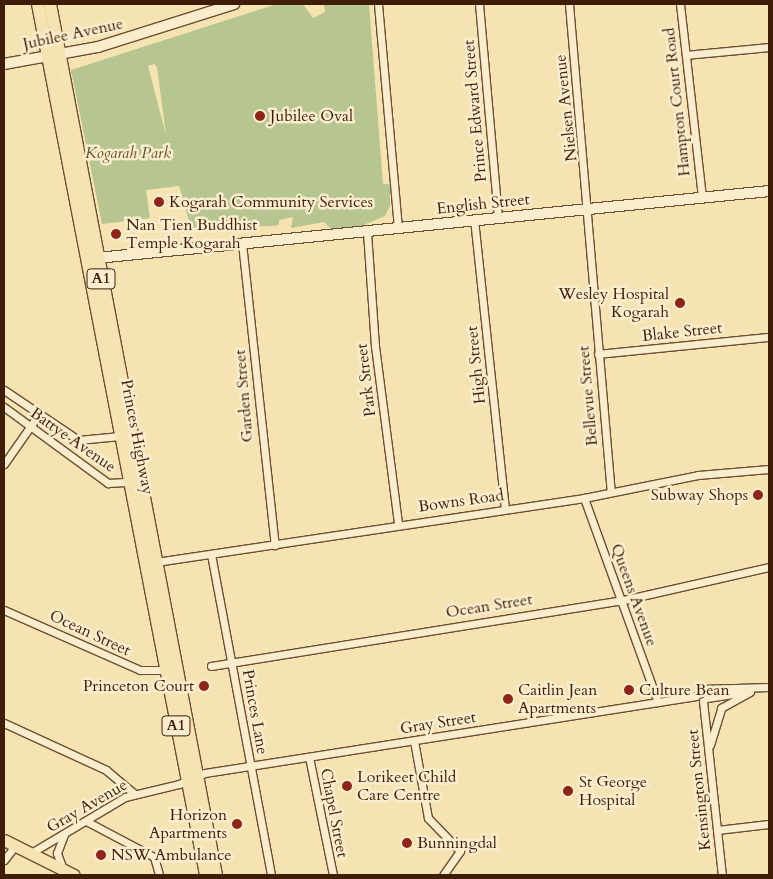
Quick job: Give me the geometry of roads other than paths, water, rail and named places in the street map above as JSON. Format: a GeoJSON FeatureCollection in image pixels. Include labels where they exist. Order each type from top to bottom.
{"type":"FeatureCollection","features":[{"type":"Feature","properties":{"kind":"highway","name":"Princes Highway"},"geometry":{"type":"LineString","coordinates":[[38,4],[54,56],[97,258],[156,562],[208,875]]}},
{"type":"Feature","properties":{"kind":"highway","name":"Princes Highway"},"geometry":{"type":"LineString","coordinates":[[50,4],[54,56],[120,436],[166,670],[192,779]]}},
{"type":"Feature","properties":{"kind":"main road"},"geometry":{"type":"LineString","coordinates":[[4,840],[74,875]]}},
{"type":"Feature","properties":{"kind":"street","name":"Jubilee Avenue"},"geometry":{"type":"LineString","coordinates":[[4,64],[54,56],[118,42],[234,4]]}},
{"type":"Feature","properties":{"kind":"street"},"geometry":{"type":"LineString","coordinates":[[378,4],[398,228]]}},
{"type":"Feature","properties":{"kind":"street","name":"Prince Edward Street"},"geometry":{"type":"LineString","coordinates":[[479,4],[498,216]]}},
{"type":"Feature","properties":{"kind":"street","name":"Nielsen Avenue"},"geometry":{"type":"LineString","coordinates":[[569,4],[588,209]]}},
{"type":"Feature","properties":{"kind":"street","name":"Hampton Court Road"},"geometry":{"type":"LineString","coordinates":[[680,4],[702,198]]}},
{"type":"Feature","properties":{"kind":"street"},"geometry":{"type":"LineString","coordinates":[[686,55],[769,47]]}},
{"type":"Feature","properties":{"kind":"street","name":"English Street"},"geometry":{"type":"LineString","coordinates":[[97,258],[367,232],[498,216],[769,191]]}},
{"type":"Feature","properties":{"kind":"street","name":"Bellevue Street"},"geometry":{"type":"LineString","coordinates":[[588,209],[610,491]]}},
{"type":"Feature","properties":{"kind":"street","name":"High Street"},"geometry":{"type":"LineString","coordinates":[[474,219],[504,508]]}},
{"type":"Feature","properties":{"kind":"street","name":"Park Street"},"geometry":{"type":"LineString","coordinates":[[367,232],[375,346],[398,524]]}},
{"type":"Feature","properties":{"kind":"street","name":"Garden Street"},"geometry":{"type":"LineString","coordinates":[[242,243],[275,545]]}},
{"type":"Feature","properties":{"kind":"street","name":"Blake Street"},"geometry":{"type":"LineString","coordinates":[[598,354],[769,337]]}},
{"type":"Feature","properties":{"kind":"street","name":"Battye Avenue"},"geometry":{"type":"LineString","coordinates":[[4,390],[78,440],[120,436]]}},
{"type":"Feature","properties":{"kind":"street","name":"Battye Avenue"},"geometry":{"type":"LineString","coordinates":[[4,407],[108,483],[130,482]]}},
{"type":"Feature","properties":{"kind":"street"},"geometry":{"type":"LineString","coordinates":[[4,464],[39,414]]}},
{"type":"Feature","properties":{"kind":"street","name":"Bowns Road"},"geometry":{"type":"LineString","coordinates":[[156,562],[504,508],[584,498],[610,491],[698,475],[769,469]]}},
{"type":"Feature","properties":{"kind":"street","name":"Queens Avenue"},"geometry":{"type":"LineString","coordinates":[[584,498],[658,702]]}},
{"type":"Feature","properties":{"kind":"street","name":"Princes Lane"},"geometry":{"type":"LineString","coordinates":[[211,554],[271,875]]}},
{"type":"Feature","properties":{"kind":"street","name":"Ocean Street"},"geometry":{"type":"LineString","coordinates":[[211,666],[620,599],[769,567]]}},
{"type":"Feature","properties":{"kind":"street","name":"Ocean Street"},"geometry":{"type":"LineString","coordinates":[[4,610],[140,670],[166,670]]}},
{"type":"Feature","properties":{"kind":"street"},"geometry":{"type":"LineString","coordinates":[[769,687],[705,700],[696,696],[702,689],[769,687]]}},
{"type":"Feature","properties":{"kind":"street"},"geometry":{"type":"LineString","coordinates":[[702,689],[705,700]]}},
{"type":"Feature","properties":{"kind":"street"},"geometry":{"type":"LineString","coordinates":[[709,752],[722,708],[750,692]]}},
{"type":"Feature","properties":{"kind":"street","name":"Gray Street"},"geometry":{"type":"LineString","coordinates":[[192,779],[250,766],[696,696]]}},
{"type":"Feature","properties":{"kind":"street","name":"Kensington Street"},"geometry":{"type":"LineString","coordinates":[[705,700],[722,875]]}},
{"type":"Feature","properties":{"kind":"street"},"geometry":{"type":"LineString","coordinates":[[4,723],[106,770],[134,793]]}},
{"type":"Feature","properties":{"kind":"street"},"geometry":{"type":"LineString","coordinates":[[414,740],[428,818],[455,842],[460,851],[444,875]]}},
{"type":"Feature","properties":{"kind":"street","name":"Chapel Street"},"geometry":{"type":"LineString","coordinates":[[309,757],[332,875]]}},
{"type":"Feature","properties":{"kind":"street","name":"Gray Avenue"},"geometry":{"type":"LineString","coordinates":[[31,853],[134,793],[192,779]]}},
{"type":"Feature","properties":{"kind":"street"},"geometry":{"type":"LineString","coordinates":[[86,821],[154,857],[159,875]]}},
{"type":"Feature","properties":{"kind":"street"},"geometry":{"type":"LineString","coordinates":[[717,830],[769,824]]}},
{"type":"Feature","properties":{"kind":"street"},"geometry":{"type":"LineString","coordinates":[[63,870],[57,853],[64,835]]}},
{"type":"Feature","properties":{"kind":"street"},"geometry":{"type":"LineString","coordinates":[[4,860],[15,846]]}},
{"type":"Feature","properties":{"kind":"place","name":"Jubilee Oval"},"geometry":{"type":"Point","coordinates":[260,116]}},
{"type":"Feature","properties":{"kind":"place","name":"Kogarah Community Services"},"geometry":{"type":"Point","coordinates":[159,202]}},
{"type":"Feature","properties":{"kind":"place","name":"Nan Tien Buddhist Temple Kogarah"},"geometry":{"type":"Point","coordinates":[116,234]}},
{"type":"Feature","properties":{"kind":"place","name":"Wesley Hospital Kogarah"},"geometry":{"type":"Point","coordinates":[680,303]}},
{"type":"Feature","properties":{"kind":"place","name":"Subway Shops"},"geometry":{"type":"Point","coordinates":[758,495]}},
{"type":"Feature","properties":{"kind":"place","name":"Princeton Court"},"geometry":{"type":"Point","coordinates":[204,686]}},
{"type":"Feature","properties":{"kind":"place","name":"Culture Bean"},"geometry":{"type":"Point","coordinates":[629,690]}},
{"type":"Feature","properties":{"kind":"place","name":"Caitlin Jean Apartments"},"geometry":{"type":"Point","coordinates":[508,699]}},
{"type":"Feature","properties":{"kind":"place","name":"Lorikeet Child Care Centre"},"geometry":{"type":"Point","coordinates":[347,786]}},
{"type":"Feature","properties":{"kind":"place","name":"St George Hospital"},"geometry":{"type":"Point","coordinates":[568,791]}},
{"type":"Feature","properties":{"kind":"place","name":"Horizon Apartments"},"geometry":{"type":"Point","coordinates":[237,824]}},
{"type":"Feature","properties":{"kind":"place","name":"Bunningdal"},"geometry":{"type":"Point","coordinates":[407,843]}},
{"type":"Feature","properties":{"kind":"place","name":"NSW Ambulance"},"geometry":{"type":"Point","coordinates":[101,855]}},
{"type":"Feature","properties":{"kind":"park label","name":"Kogarah Park"},"geometry":{"type":"Point","coordinates":[128,153]}}]}
